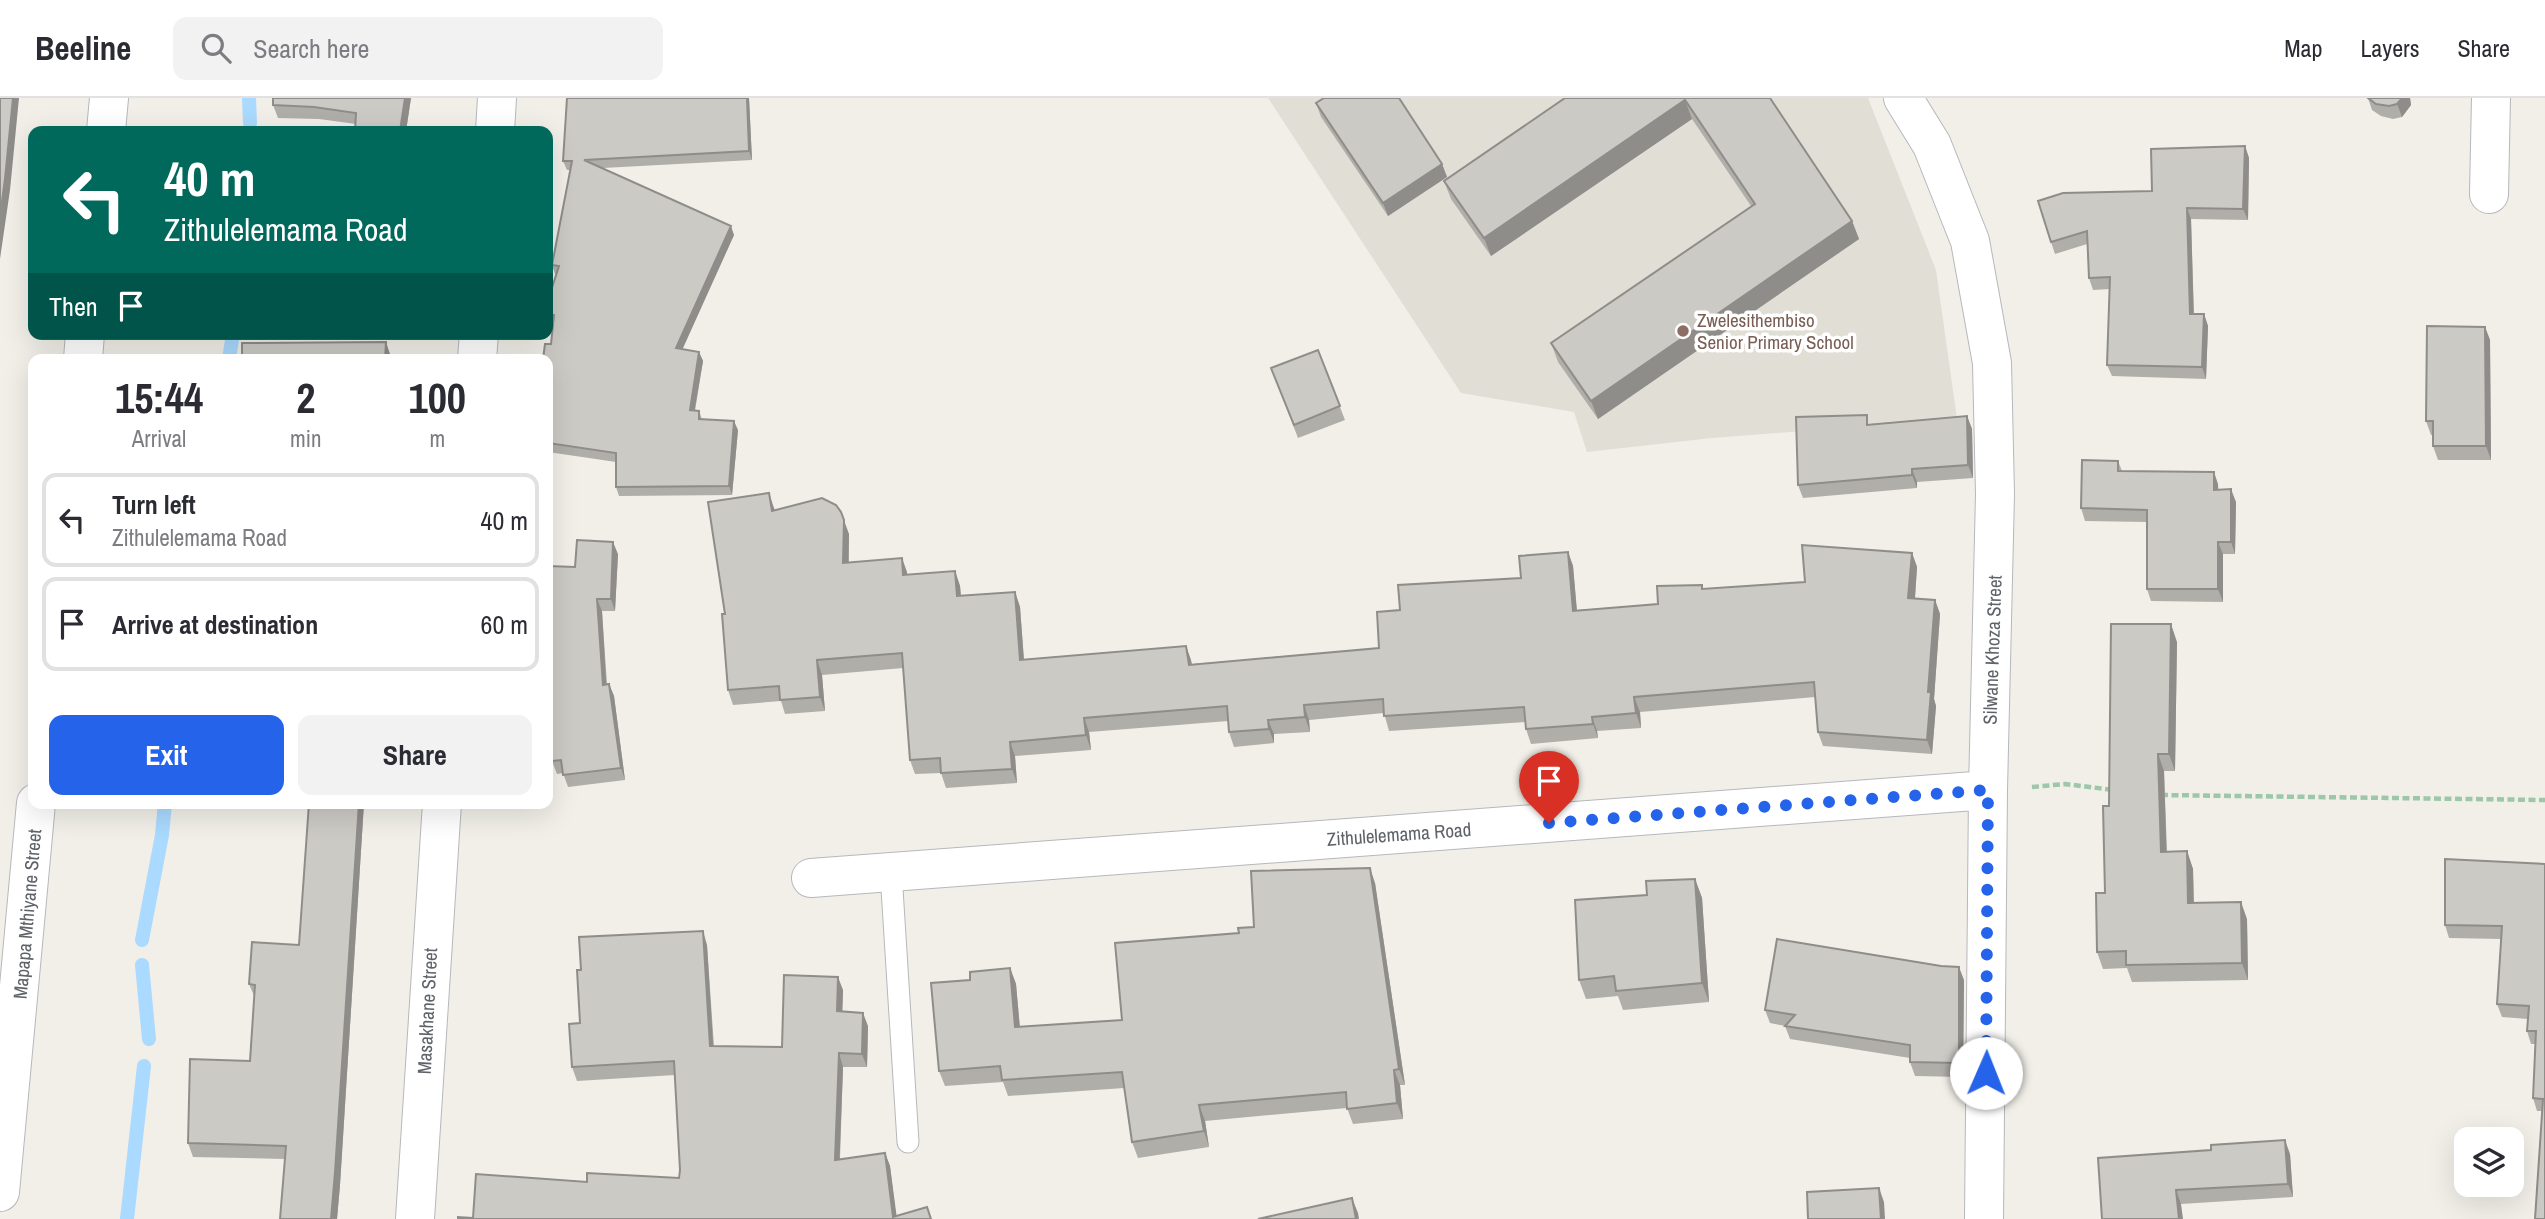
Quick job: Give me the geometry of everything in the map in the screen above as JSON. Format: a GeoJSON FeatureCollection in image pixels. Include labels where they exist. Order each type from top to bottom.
{"type":"FeatureCollection","features":[{"type":"Feature","properties":{"kind":"street"},"geometry":{"type":"LineString","coordinates":[[106,126],[109,98]]}},
{"type":"Feature","properties":{"kind":"street"},"geometry":{"type":"LineString","coordinates":[[495,126],[497,98]]}},
{"type":"Feature","properties":{"kind":"street","name":"Silwane Khoza Street"},"geometry":{"type":"LineString","coordinates":[[1903,98],[1932,145],[1969,241],[1992,363],[1995,535],[1988,790],[1984,1219]]}},
{"type":"Feature","properties":{"kind":"street"},"geometry":{"type":"LineString","coordinates":[[2489,194],[2491,98]]}},
{"type":"Feature","properties":{"kind":"street","name":"Zithulelemama Road"},"geometry":{"type":"LineString","coordinates":[[811,878],[1988,790]]}},
{"type":"Feature","properties":{"kind":"street","name":"Mapapa Mthiyane Street"},"geometry":{"type":"LineString","coordinates":[[0,1192],[36,809]]}},
{"type":"Feature","properties":{"kind":"street","name":"Masakhane Street"},"geometry":{"type":"LineString","coordinates":[[415,1219],[442,809]]}},
{"type":"Feature","properties":{"kind":"lane"},"geometry":{"type":"LineString","coordinates":[[891,873],[908,1142]]}},
{"type":"Feature","properties":{"kind":"path"},"geometry":{"type":"LineString","coordinates":[[1988,790],[2065,784],[2120,790]]}},
{"type":"Feature","properties":{"kind":"path"},"geometry":{"type":"LineString","coordinates":[[2148,793],[2232,797],[2545,800]]}},
{"type":"Feature","properties":{"kind":"shaded area","name":"Zwelesithembiso Senior Primary School"},"geometry":{"type":"Polygon","coordinates":[[[1268,98],[1868,98],[1936,270],[1957,419],[1712,438],[1587,452],[1574,412],[1461,393],[1268,98]]]}},
{"type":"Feature","properties":{"kind":"building"},"geometry":{"type":"Polygon","coordinates":[[[0,98],[13,98],[0,216],[0,98]]]}},
{"type":"Feature","properties":{"kind":"building"},"geometry":{"type":"Polygon","coordinates":[[[273,98],[405,98],[401,126],[355,126],[356,113],[273,105],[273,98]]]}},
{"type":"Feature","properties":{"kind":"building"},"geometry":{"type":"Polygon","coordinates":[[[567,98],[747,98],[749,151],[584,160],[731,226],[676,348],[699,352],[690,410],[699,411],[699,419],[734,421],[729,486],[616,487],[616,453],[553,444],[553,354],[544,354],[545,344],[551,344],[553,340],[553,285],[559,266],[553,265],[553,260],[572,161],[563,161],[567,98]]]}},
{"type":"Feature","properties":{"kind":"building"},"geometry":{"type":"Polygon","coordinates":[[[1324,98],[1399,98],[1442,164],[1383,203],[1316,103],[1324,98]]]}},
{"type":"Feature","properties":{"kind":"building"},"geometry":{"type":"Polygon","coordinates":[[[1565,98],[1770,98],[1852,221],[1591,401],[1551,343],[1755,204],[1685,100],[1484,238],[1444,181],[1565,98]]]}},
{"type":"Feature","properties":{"kind":"building"},"geometry":{"type":"Polygon","coordinates":[[[2368,98],[2402,98],[2397,104],[2389,106],[2376,104],[2368,98]]]}},
{"type":"Feature","properties":{"kind":"building"},"geometry":{"type":"Polygon","coordinates":[[[2245,146],[2243,209],[2187,208],[2190,314],[2204,314],[2202,367],[2107,365],[2110,277],[2089,278],[2087,231],[2051,242],[2038,201],[2063,193],[2152,191],[2151,149],[2245,146]]]}},
{"type":"Feature","properties":{"kind":"building"},"geometry":{"type":"Polygon","coordinates":[[[2427,326],[2485,327],[2486,446],[2433,446],[2433,421],[2426,421],[2427,326]]]}},
{"type":"Feature","properties":{"kind":"building"},"geometry":{"type":"Polygon","coordinates":[[[386,342],[385,354],[242,354],[242,343],[386,342]]]}},
{"type":"Feature","properties":{"kind":"building"},"geometry":{"type":"Polygon","coordinates":[[[1318,350],[1340,406],[1294,425],[1271,368],[1318,350]]]}},
{"type":"Feature","properties":{"kind":"building"},"geometry":{"type":"Polygon","coordinates":[[[1867,415],[1867,425],[1967,416],[1968,465],[1912,469],[1912,475],[1798,485],[1796,417],[1867,415]]]}},
{"type":"Feature","properties":{"kind":"building"},"geometry":{"type":"Polygon","coordinates":[[[2082,460],[2118,461],[2118,471],[2214,472],[2214,490],[2231,489],[2231,542],[2218,542],[2218,589],[2147,589],[2147,510],[2081,508],[2082,460]]]}},
{"type":"Feature","properties":{"kind":"building"},"geometry":{"type":"Polygon","coordinates":[[[769,493],[772,511],[822,498],[836,505],[844,520],[843,563],[902,558],[903,575],[955,571],[957,596],[1015,592],[1020,660],[1186,646],[1189,665],[1379,648],[1377,612],[1400,610],[1398,585],[1521,578],[1519,556],[1568,552],[1573,611],[1658,604],[1657,586],[1702,585],[1702,589],[1805,582],[1802,545],[1912,553],[1908,598],[1935,600],[1927,740],[1818,732],[1814,682],[1634,697],[1636,713],[1592,717],[1593,724],[1526,729],[1524,707],[1384,716],[1383,699],[1304,705],[1305,717],[1268,720],[1269,729],[1229,732],[1227,706],[1084,718],[1086,735],[1010,742],[1012,769],[941,773],[940,758],[910,760],[902,653],[817,660],[820,697],[780,700],[779,686],[728,690],[722,614],[725,614],[708,502],[769,493]]]}},
{"type":"Feature","properties":{"kind":"building"},"geometry":{"type":"Polygon","coordinates":[[[577,540],[613,542],[611,599],[597,599],[603,685],[609,684],[621,768],[563,775],[561,760],[553,761],[553,566],[575,567],[577,540]]]}},
{"type":"Feature","properties":{"kind":"building"},"geometry":{"type":"Polygon","coordinates":[[[2111,624],[2171,624],[2169,754],[2158,754],[2161,852],[2187,851],[2188,903],[2241,902],[2242,963],[2126,965],[2126,951],[2097,952],[2096,893],[2105,893],[2103,806],[2109,806],[2111,624]]]}},
{"type":"Feature","properties":{"kind":"building"},"geometry":{"type":"Polygon","coordinates":[[[309,809],[359,809],[331,1219],[280,1219],[286,1146],[188,1143],[190,1059],[250,1061],[255,985],[249,984],[252,942],[299,945],[309,809]]]}},
{"type":"Feature","properties":{"kind":"building"},"geometry":{"type":"Polygon","coordinates":[[[2445,859],[2545,864],[2545,1219],[2535,1219],[2543,1099],[2533,1098],[2536,1031],[2527,1031],[2529,1006],[2497,1004],[2502,926],[2445,925],[2445,859]]]}},
{"type":"Feature","properties":{"kind":"building"},"geometry":{"type":"Polygon","coordinates":[[[1370,868],[1399,1069],[1394,1070],[1397,1103],[1347,1109],[1346,1092],[1199,1105],[1204,1131],[1132,1142],[1122,1072],[1002,1080],[1000,1066],[939,1071],[931,983],[970,980],[970,972],[1010,968],[1015,1027],[1122,1020],[1115,943],[1239,933],[1238,928],[1254,927],[1251,871],[1370,868]]]}},
{"type":"Feature","properties":{"kind":"building"},"geometry":{"type":"Polygon","coordinates":[[[1695,879],[1702,983],[1616,991],[1614,976],[1579,980],[1575,900],[1647,895],[1646,881],[1695,879]]]}},
{"type":"Feature","properties":{"kind":"building"},"geometry":{"type":"Polygon","coordinates":[[[703,931],[710,1046],[782,1047],[784,975],[838,977],[837,1011],[863,1013],[862,1054],[839,1053],[835,1160],[885,1153],[893,1217],[927,1207],[931,1219],[458,1219],[473,1218],[476,1174],[587,1182],[587,1173],[679,1178],[674,1061],[572,1067],[569,1024],[580,1023],[577,970],[581,970],[579,937],[703,931]]]}},
{"type":"Feature","properties":{"kind":"building"},"geometry":{"type":"Polygon","coordinates":[[[1777,939],[1959,967],[1959,1063],[1910,1062],[1910,1045],[1785,1026],[1795,1015],[1765,1010],[1777,939]]]}},
{"type":"Feature","properties":{"kind":"building"},"geometry":{"type":"Polygon","coordinates":[[[2285,1140],[2288,1184],[2176,1190],[2179,1219],[2102,1219],[2098,1158],[2211,1150],[2211,1145],[2285,1140]]]}},
{"type":"Feature","properties":{"kind":"building"},"geometry":{"type":"Polygon","coordinates":[[[1879,1188],[1881,1219],[1808,1219],[1807,1192],[1879,1188]]]}},
{"type":"Feature","properties":{"kind":"building"},"geometry":{"type":"Polygon","coordinates":[[[1352,1198],[1356,1219],[1258,1219],[1352,1198]]]}},
{"type":"Feature","properties":{"kind":"waterway"},"geometry":{"type":"LineString","coordinates":[[249,98],[250,123]]}},
{"type":"Feature","properties":{"kind":"waterway"},"geometry":{"type":"LineString","coordinates":[[230,354],[232,340]]}},
{"type":"Feature","properties":{"kind":"waterway"},"geometry":{"type":"LineString","coordinates":[[142,940],[164,809]]}},
{"type":"Feature","properties":{"kind":"waterway"},"geometry":{"type":"LineString","coordinates":[[142,965],[149,1039]]}},
{"type":"Feature","properties":{"kind":"waterway"},"geometry":{"type":"LineString","coordinates":[[127,1219],[144,1066]]}},
{"type":"Feature","properties":{"kind":"place","name":"Zwelesithembiso Senior Primary School"},"geometry":{"type":"Point","coordinates":[1683,331]}},
{"type":"Feature","properties":{"kind":"route"},"geometry":{"type":"LineString","coordinates":[[1549,823],[1988,790],[1986,1073]]}}]}
